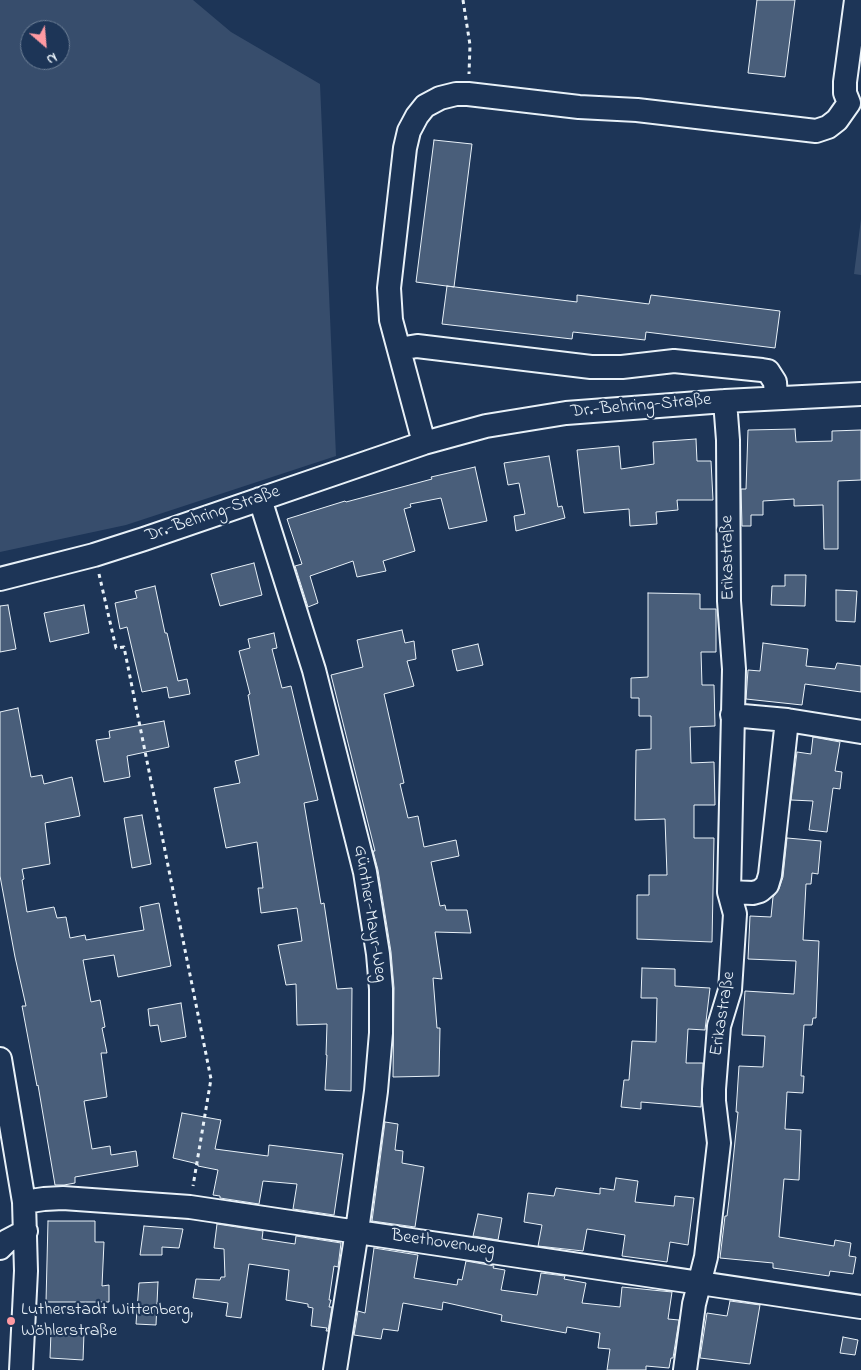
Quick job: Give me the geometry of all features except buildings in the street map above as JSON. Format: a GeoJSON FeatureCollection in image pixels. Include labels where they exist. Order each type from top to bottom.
{"type":"FeatureCollection","features":[{"type":"Feature","properties":{"kind":"street"},"geometry":{"type":"LineString","coordinates":[[424,443],[391,320],[389,288],[405,148],[409,131],[416,116],[425,106],[440,98],[456,94],[468,94],[579,107],[637,110],[816,131],[828,127],[837,120],[848,103],[845,93],[845,82],[856,0]]}},
{"type":"Feature","properties":{"kind":"street"},"geometry":{"type":"LineString","coordinates":[[399,349],[417,346],[592,368],[622,367],[674,361],[762,370],[768,371],[775,382],[776,398]]}},
{"type":"Feature","properties":{"kind":"street","name":"Dr.-Behring-Straße"},"geometry":{"type":"LineString","coordinates":[[0,579],[94,555],[424,443],[486,426],[566,413],[725,400],[861,394]]}},
{"type":"Feature","properties":{"kind":"street","name":"Erikastraße"},"geometry":{"type":"LineString","coordinates":[[685,1370],[694,1304],[706,1256],[719,1143],[714,1101],[719,1026],[730,990],[735,914],[729,892],[734,669],[729,601],[728,440],[725,400]]}},
{"type":"Feature","properties":{"kind":"street","name":"Günther-Mayr-Weg"},"geometry":{"type":"LineString","coordinates":[[260,499],[316,679],[361,856],[378,954],[381,989],[381,1032],[376,1091],[357,1231],[335,1370]]}},
{"type":"Feature","properties":{"kind":"street"},"geometry":{"type":"LineString","coordinates":[[732,715],[787,720],[861,732]]}},
{"type":"Feature","properties":{"kind":"street"},"geometry":{"type":"LineString","coordinates":[[729,892],[753,893],[760,891],[766,885],[770,875],[787,720]]}},
{"type":"Feature","properties":{"kind":"street"},"geometry":{"type":"LineString","coordinates":[[0,1059],[24,1202],[26,1231],[21,1370]]}},
{"type":"Feature","properties":{"kind":"street","name":"Beethovenweg"},"geometry":{"type":"LineString","coordinates":[[24,1202],[63,1198],[190,1206],[861,1307]]}},
{"type":"Feature","properties":{"kind":"street"},"geometry":{"type":"LineString","coordinates":[[0,1248],[7,1241],[26,1231]]}},
{"type":"Feature","properties":{"kind":"path"},"geometry":{"type":"LineString","coordinates":[[462,0],[470,46],[468,94]]}},
{"type":"Feature","properties":{"kind":"path"},"geometry":{"type":"LineString","coordinates":[[94,555],[116,648],[124,647],[211,1079],[190,1206]]}},
{"type":"Feature","properties":{"kind":"shaded area"},"geometry":{"type":"Polygon","coordinates":[[[0,0],[193,0],[231,32],[320,84],[336,456],[126,525],[0,552],[0,0]]]}},
{"type":"Feature","properties":{"kind":"shaded area"},"geometry":{"type":"Polygon","coordinates":[[[861,219],[861,275],[854,274],[861,219]]]}},
{"type":"Feature","properties":{"kind":"place","name":"Lutherstadt Wittenberg, Wöhlerstraße"},"geometry":{"type":"Point","coordinates":[11,1321]}}]}
